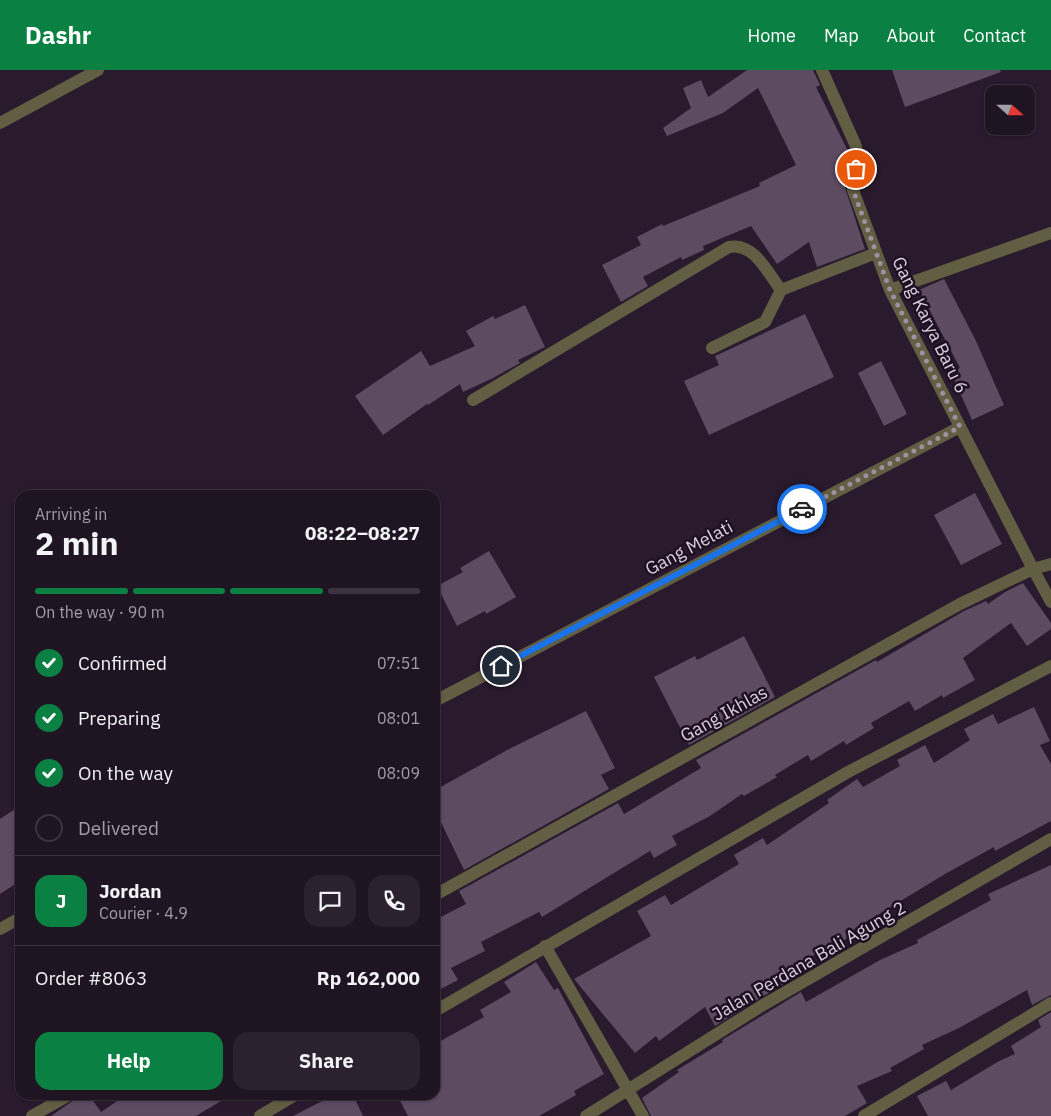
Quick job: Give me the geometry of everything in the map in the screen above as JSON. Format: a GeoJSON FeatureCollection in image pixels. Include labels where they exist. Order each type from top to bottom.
{"type":"FeatureCollection","features":[{"type":"Feature","properties":{"kind":"street"},"geometry":{"type":"LineString","coordinates":[[0,123],[98,70]]}},
{"type":"Feature","properties":{"kind":"street","name":"Gang Karya Baru 6"},"geometry":{"type":"LineString","coordinates":[[822,70],[855,144],[858,154],[853,190],[890,290],[1051,602]]}},
{"type":"Feature","properties":{"kind":"street"},"geometry":{"type":"LineString","coordinates":[[890,290],[1051,233]]}},
{"type":"Feature","properties":{"kind":"street"},"geometry":{"type":"LineString","coordinates":[[473,400],[728,246],[745,247],[753,253],[781,290]]}},
{"type":"Feature","properties":{"kind":"street"},"geometry":{"type":"LineString","coordinates":[[712,348],[765,322],[781,290],[876,253]]}},
{"type":"Feature","properties":{"kind":"street","name":"Gang Melati"},"geometry":{"type":"LineString","coordinates":[[440,698],[960,427]]}},
{"type":"Feature","properties":{"kind":"street"},"geometry":{"type":"LineString","coordinates":[[1033,569],[1051,564]]}},
{"type":"Feature","properties":{"kind":"street","name":"Gang Ikhlas"},"geometry":{"type":"LineString","coordinates":[[440,892],[960,604],[1033,569]]}},
{"type":"Feature","properties":{"kind":"street"},"geometry":{"type":"LineString","coordinates":[[440,1008],[848,772],[1051,666]]}},
{"type":"Feature","properties":{"kind":"street","name":"Jalan Perdana Bali Agung 2"},"geometry":{"type":"LineString","coordinates":[[586,1116],[763,1006],[1051,839]]}},
{"type":"Feature","properties":{"kind":"street"},"geometry":{"type":"LineString","coordinates":[[0,929],[15,921]]}},
{"type":"Feature","properties":{"kind":"street"},"geometry":{"type":"LineString","coordinates":[[545,946],[643,1116]]}},
{"type":"Feature","properties":{"kind":"street"},"geometry":{"type":"LineString","coordinates":[[864,1116],[1051,1003]]}},
{"type":"Feature","properties":{"kind":"street"},"geometry":{"type":"LineString","coordinates":[[32,1116],[60,1100]]}},
{"type":"Feature","properties":{"kind":"street"},"geometry":{"type":"LineString","coordinates":[[260,1116],[286,1100]]}},
{"type":"Feature","properties":{"kind":"building"},"geometry":{"type":"Polygon","coordinates":[[[747,70],[813,70],[820,85],[816,87],[850,155],[848,167],[840,172],[865,249],[817,267],[809,242],[777,264],[751,226],[703,246],[704,250],[682,260],[681,257],[643,277],[648,286],[621,302],[602,265],[641,245],[637,237],[662,224],[663,226],[760,186],[759,183],[796,165],[758,88],[723,113],[667,136],[663,128],[691,108],[683,88],[701,80],[708,97],[747,70]]]}},
{"type":"Feature","properties":{"kind":"building"},"geometry":{"type":"Polygon","coordinates":[[[892,70],[1000,70],[1001,72],[905,107],[892,70]]]}},
{"type":"Feature","properties":{"kind":"building"},"geometry":{"type":"Polygon","coordinates":[[[944,279],[976,341],[1004,405],[972,420],[951,372],[960,368],[919,290],[944,279]]]}},
{"type":"Feature","properties":{"kind":"building"},"geometry":{"type":"Polygon","coordinates":[[[525,305],[545,347],[518,360],[520,363],[493,378],[463,392],[460,384],[427,404],[383,435],[355,396],[421,351],[430,366],[475,346],[466,331],[493,316],[495,319],[525,305]]]}},
{"type":"Feature","properties":{"kind":"building"},"geometry":{"type":"Polygon","coordinates":[[[805,314],[834,377],[709,435],[684,381],[719,365],[715,356],[805,314]]]}},
{"type":"Feature","properties":{"kind":"building"},"geometry":{"type":"Polygon","coordinates":[[[881,361],[907,414],[884,426],[858,373],[881,361]]]}},
{"type":"Feature","properties":{"kind":"building"},"geometry":{"type":"Polygon","coordinates":[[[975,493],[1002,544],[961,565],[934,515],[975,493]]]}},
{"type":"Feature","properties":{"kind":"building"},"geometry":{"type":"Polygon","coordinates":[[[489,551],[516,597],[486,614],[485,611],[457,626],[440,592],[440,584],[463,572],[460,568],[489,551]]]}},
{"type":"Feature","properties":{"kind":"building"},"geometry":{"type":"Polygon","coordinates":[[[1023,583],[1051,623],[1051,629],[1027,646],[1011,623],[963,658],[975,680],[943,698],[942,695],[915,711],[909,701],[871,723],[874,728],[846,745],[844,741],[811,761],[808,755],[775,775],[777,777],[744,796],[742,794],[710,816],[672,836],[677,845],[654,858],[650,851],[542,917],[539,912],[481,942],[485,951],[451,968],[458,980],[440,989],[440,917],[466,904],[459,891],[618,803],[624,814],[701,768],[696,760],[876,660],[877,662],[964,611],[986,601],[988,604],[1005,592],[1023,583]]]}},
{"type":"Feature","properties":{"kind":"building"},"geometry":{"type":"Polygon","coordinates":[[[744,636],[775,697],[689,745],[654,677],[695,656],[697,660],[744,636]]]}},
{"type":"Feature","properties":{"kind":"building"},"geometry":{"type":"Polygon","coordinates":[[[1034,707],[1050,741],[1040,745],[1051,764],[1051,821],[995,851],[994,847],[945,874],[848,933],[850,937],[788,968],[793,978],[715,1026],[705,1007],[659,1041],[656,1036],[635,1053],[574,979],[651,936],[637,911],[665,895],[671,905],[739,864],[734,855],[763,838],[767,845],[829,803],[827,800],[857,779],[863,787],[900,766],[897,760],[925,745],[934,763],[970,740],[964,729],[993,714],[998,724],[1034,707]]]}},
{"type":"Feature","properties":{"kind":"building"},"geometry":{"type":"Polygon","coordinates":[[[586,711],[615,768],[601,775],[609,789],[464,870],[440,820],[440,787],[511,748],[586,711]]]}},
{"type":"Feature","properties":{"kind":"building"},"geometry":{"type":"Polygon","coordinates":[[[15,809],[15,884],[0,894],[0,819],[15,809]]]}},
{"type":"Feature","properties":{"kind":"building"},"geometry":{"type":"Polygon","coordinates":[[[1051,865],[1051,995],[1032,1005],[1027,990],[959,1028],[922,1045],[924,1049],[890,1068],[892,1071],[857,1086],[867,1103],[845,1116],[651,1116],[642,1098],[679,1072],[677,1070],[723,1042],[722,1040],[801,992],[806,1002],[880,960],[918,943],[917,940],[991,900],[988,894],[1051,865]]]}},
{"type":"Feature","properties":{"kind":"building"},"geometry":{"type":"Polygon","coordinates":[[[536,962],[554,990],[558,988],[604,1074],[574,1091],[576,1095],[539,1116],[408,1116],[400,1100],[440,1100],[440,1041],[484,1017],[480,1010],[511,992],[504,982],[536,962]]]}},
{"type":"Feature","properties":{"kind":"building"},"geometry":{"type":"Polygon","coordinates":[[[1051,1012],[1051,1116],[928,1116],[917,1096],[946,1081],[951,1090],[999,1061],[1015,1054],[1011,1046],[1041,1027],[1038,1020],[1051,1012]]]}},
{"type":"Feature","properties":{"kind":"building"},"geometry":{"type":"Polygon","coordinates":[[[74,1100],[93,1100],[101,1112],[119,1100],[223,1100],[196,1116],[51,1116],[74,1100]]]}},
{"type":"Feature","properties":{"kind":"building"},"geometry":{"type":"Polygon","coordinates":[[[324,1100],[355,1100],[363,1116],[293,1116],[324,1100]]]}},
{"type":"Feature","properties":{"kind":"way so far"},"geometry":{"type":"LineString","coordinates":[[802,509],[960,427],[890,290],[853,190],[856,169]]}},
{"type":"Feature","properties":{"kind":"route"},"geometry":{"type":"LineString","coordinates":[[501,666],[802,509]]}}]}
